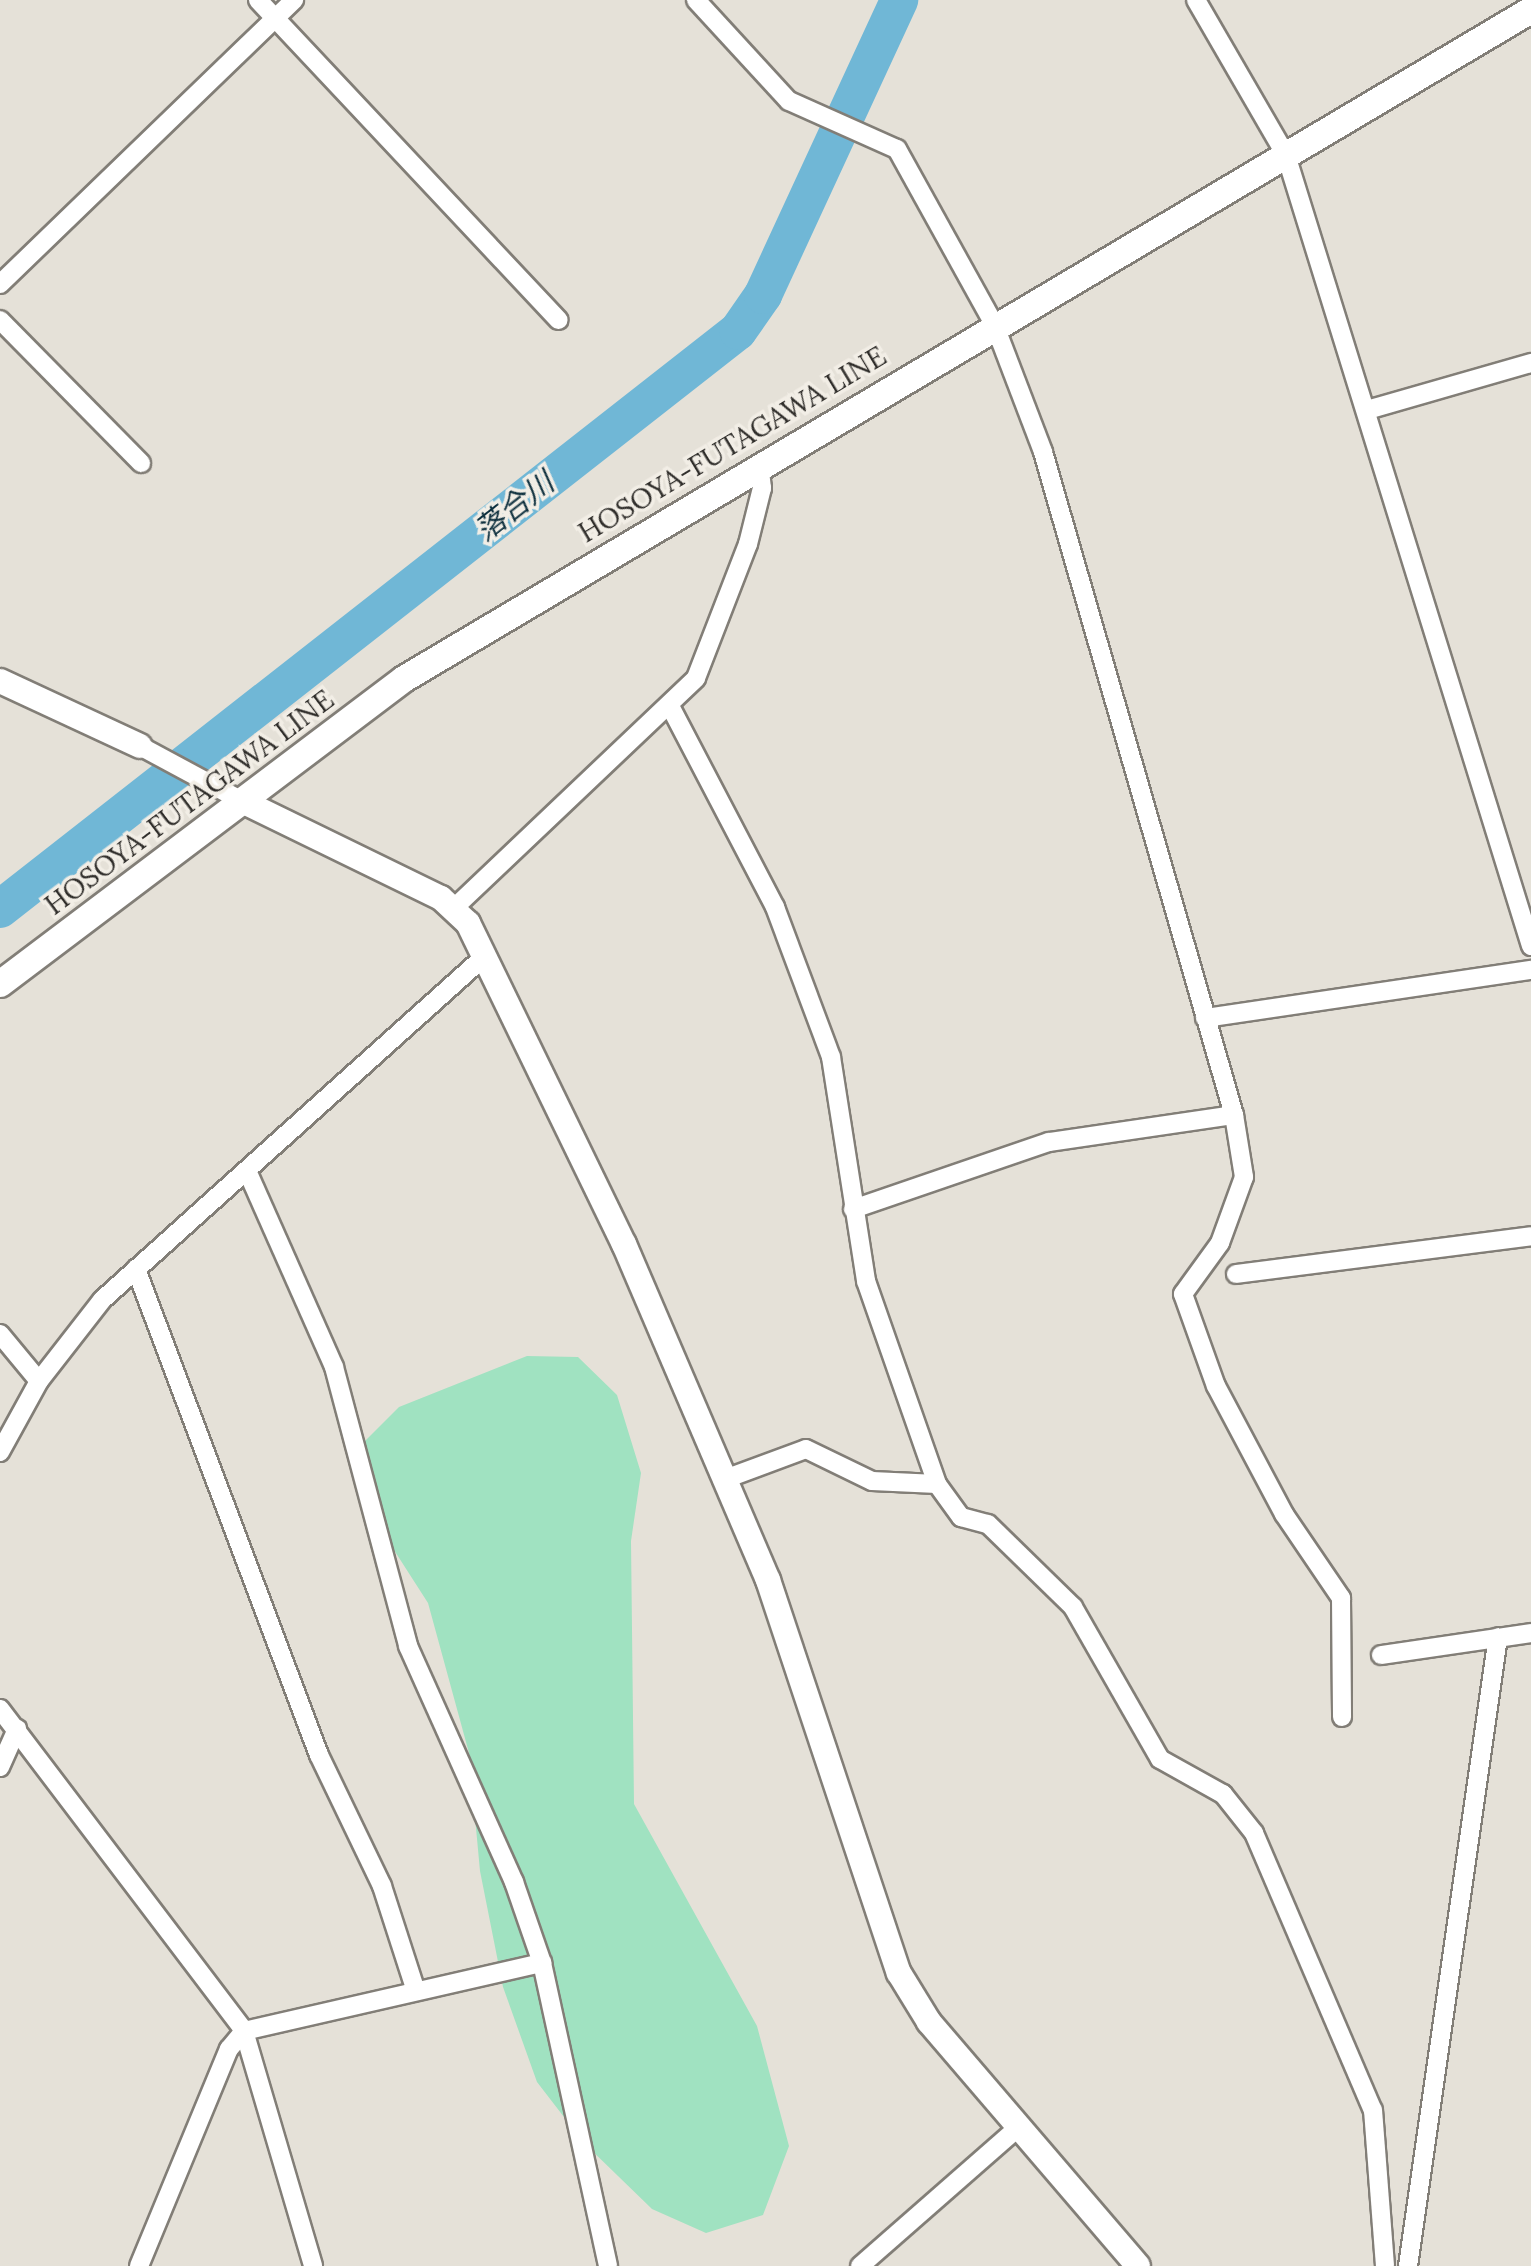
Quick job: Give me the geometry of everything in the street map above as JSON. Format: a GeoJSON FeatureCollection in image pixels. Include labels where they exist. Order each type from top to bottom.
{"type":"FeatureCollection","features":[{"type":"Feature","properties":{"kind":"main road","name":"HOSOYA-FUTAGAWA LINE"},"geometry":{"type":"LineString","coordinates":[[0,984],[232,796],[404,679],[759,464],[1531,10]]}},
{"type":"Feature","properties":{"kind":"street"},"geometry":{"type":"LineString","coordinates":[[258,0],[559,320]]}},
{"type":"Feature","properties":{"kind":"street"},"geometry":{"type":"LineString","coordinates":[[0,284],[294,0]]}},
{"type":"Feature","properties":{"kind":"street"},"geometry":{"type":"LineString","coordinates":[[696,0],[789,101],[897,149],[995,326],[1043,452],[1234,1115],[1244,1177],[1220,1243],[1183,1294],[1216,1386],[1284,1514],[1341,1598],[1342,1717]]}},
{"type":"Feature","properties":{"kind":"street"},"geometry":{"type":"LineString","coordinates":[[1196,0],[1286,155],[1531,946]]}},
{"type":"Feature","properties":{"kind":"street"},"geometry":{"type":"LineString","coordinates":[[0,320],[141,463]]}},
{"type":"Feature","properties":{"kind":"street"},"geometry":{"type":"LineString","coordinates":[[1367,410],[1531,363]]}},
{"type":"Feature","properties":{"kind":"street"},"geometry":{"type":"LineString","coordinates":[[453,909],[671,708],[696,678],[731,601],[762,488],[759,464]]}},
{"type":"Feature","properties":{"kind":"street"},"geometry":{"type":"LineString","coordinates":[[0,681],[140,746],[453,909],[486,955],[768,1580],[899,1973],[929,2022],[1138,2266]]}},
{"type":"Feature","properties":{"kind":"street"},"geometry":{"type":"LineString","coordinates":[[671,708],[775,907],[831,1057],[866,1281],[937,1484],[961,1517],[988,1524],[1073,1607],[1160,1759],[1223,1794],[1254,1833],[1373,2110],[1385,2266]]}},
{"type":"Feature","properties":{"kind":"street"},"geometry":{"type":"LineString","coordinates":[[0,1452],[39,1381],[136,1269],[249,1175],[486,955]]}},
{"type":"Feature","properties":{"kind":"street"},"geometry":{"type":"LineString","coordinates":[[1205,1018],[1531,970]]}},
{"type":"Feature","properties":{"kind":"street"},"geometry":{"type":"LineString","coordinates":[[853,1209],[1049,1142],[1234,1115]]}},
{"type":"Feature","properties":{"kind":"street"},"geometry":{"type":"LineString","coordinates":[[249,1175],[334,1367],[408,1646],[514,1882],[542,1963],[608,2266]]}},
{"type":"Feature","properties":{"kind":"street"},"geometry":{"type":"LineString","coordinates":[[1236,1274],[1531,1236]]}},
{"type":"Feature","properties":{"kind":"street"},"geometry":{"type":"LineString","coordinates":[[136,1269],[319,1755],[382,1886],[416,1991]]}},
{"type":"Feature","properties":{"kind":"street"},"geometry":{"type":"LineString","coordinates":[[0,1334],[39,1381]]}},
{"type":"Feature","properties":{"kind":"street"},"geometry":{"type":"LineString","coordinates":[[725,1479],[806,1449],[872,1481],[937,1484]]}},
{"type":"Feature","properties":{"kind":"street"},"geometry":{"type":"LineString","coordinates":[[1381,1655],[1531,1633]]}},
{"type":"Feature","properties":{"kind":"street"},"geometry":{"type":"LineString","coordinates":[[1408,2266],[1498,1637]]}},
{"type":"Feature","properties":{"kind":"street"},"geometry":{"type":"LineString","coordinates":[[0,1709],[244,2031],[313,2266]]}},
{"type":"Feature","properties":{"kind":"street"},"geometry":{"type":"LineString","coordinates":[[0,1767],[17,1729]]}},
{"type":"Feature","properties":{"kind":"street"},"geometry":{"type":"LineString","coordinates":[[139,2266],[229,2049],[244,2031],[542,1963]]}},
{"type":"Feature","properties":{"kind":"street"},"geometry":{"type":"LineString","coordinates":[[860,2266],[1019,2127]]}},
{"type":"Feature","properties":{"kind":"green space"},"geometry":{"type":"Polygon","coordinates":[[[527,1356],[578,1357],[617,1395],[641,1473],[631,1541],[634,1804],[757,2026],[789,2146],[763,2215],[706,2233],[652,2209],[584,2143],[537,2082],[503,1987],[480,1871],[469,1753],[428,1603],[376,1522],[359,1447],[399,1407],[527,1356]]]}},
{"type":"Feature","properties":{"kind":"waterway","name":"落合川"},"geometry":{"type":"LineString","coordinates":[[0,909],[738,331],[763,295],[899,0]]}}]}
